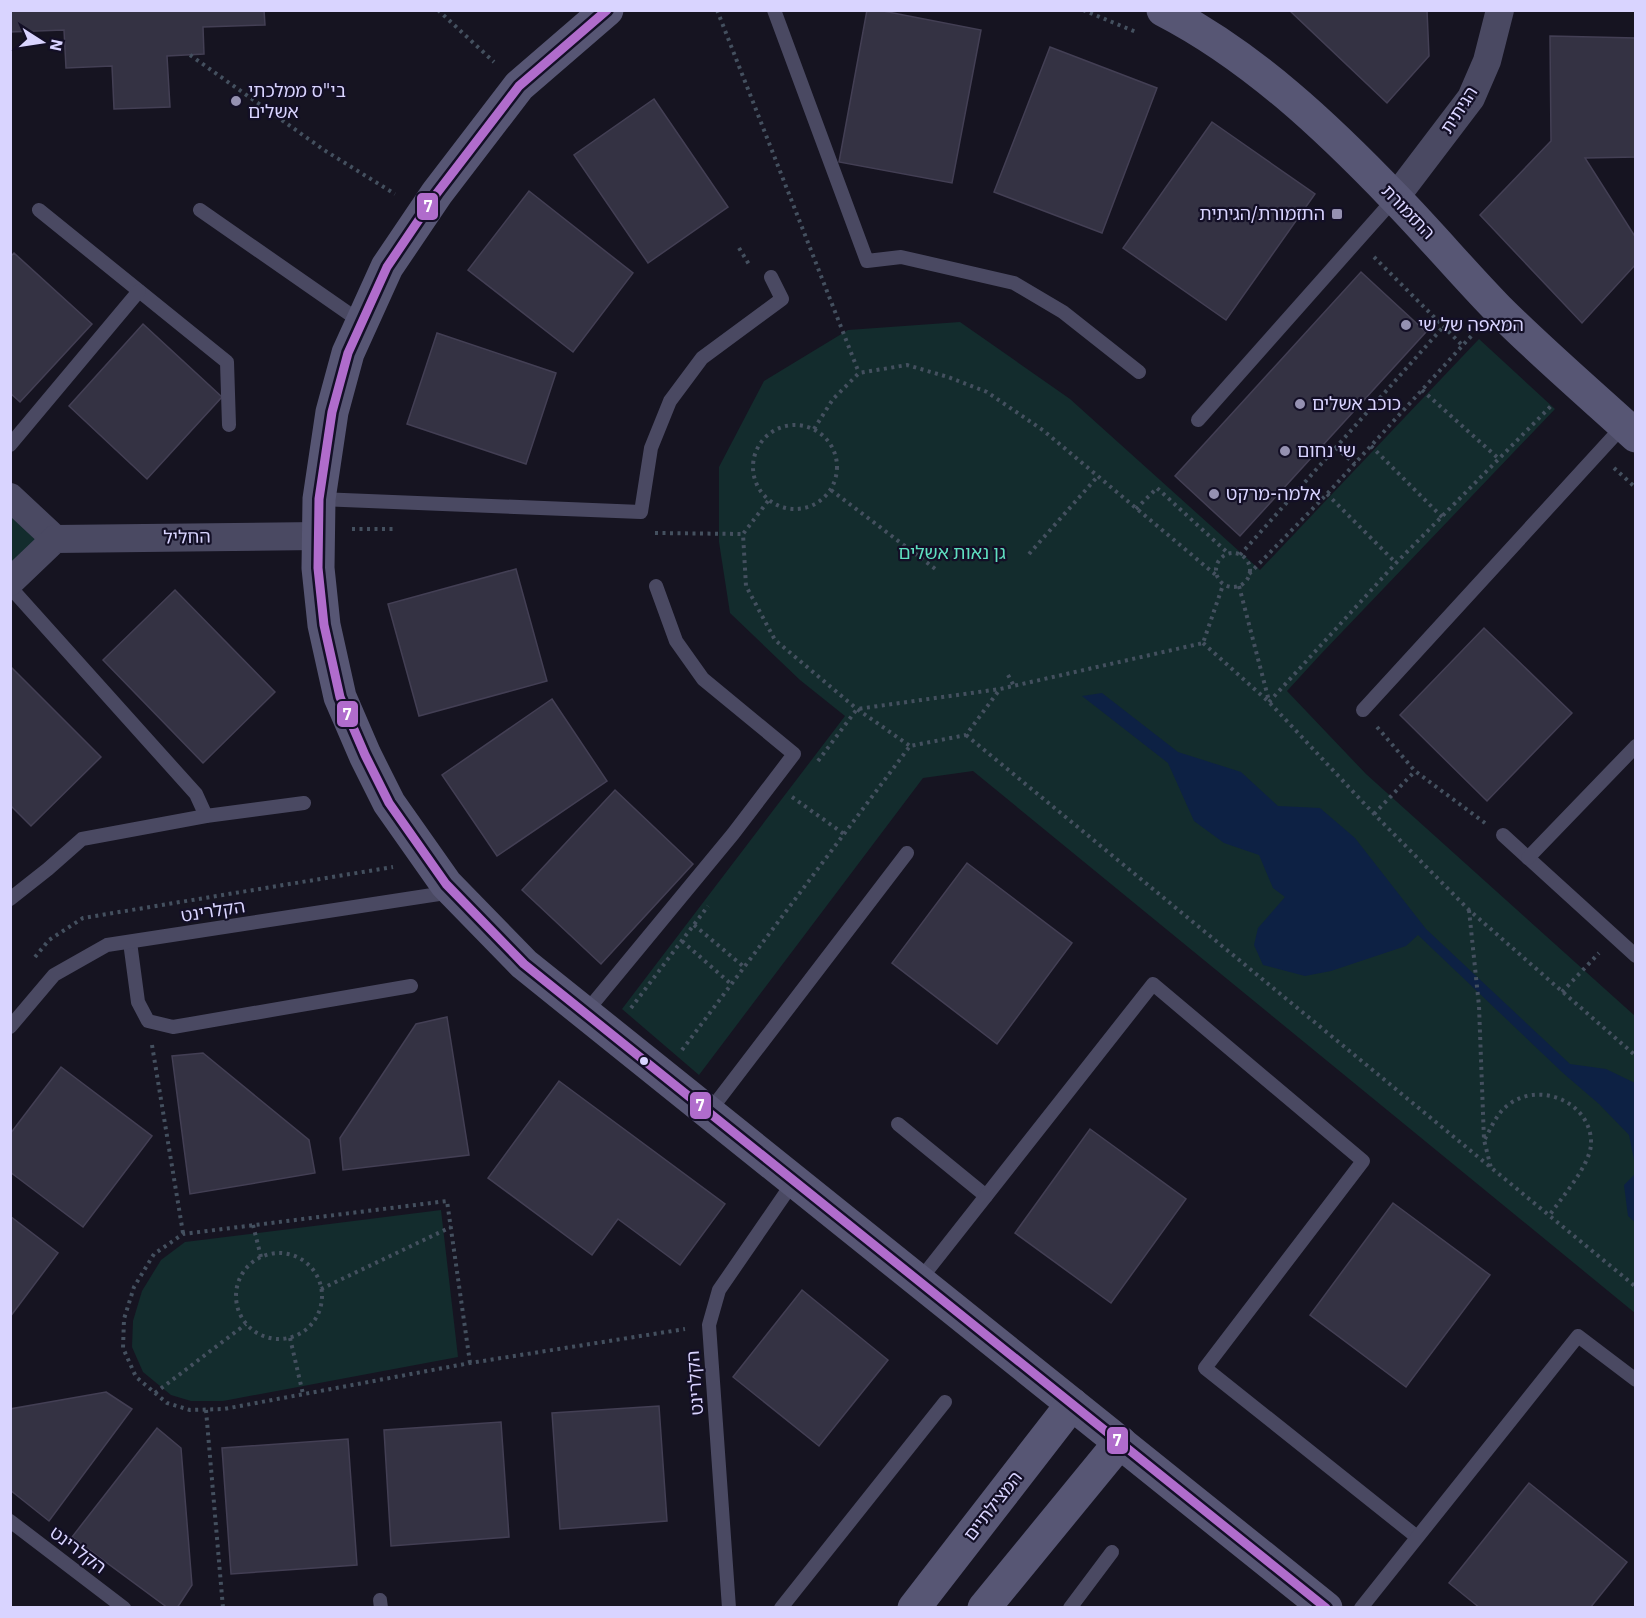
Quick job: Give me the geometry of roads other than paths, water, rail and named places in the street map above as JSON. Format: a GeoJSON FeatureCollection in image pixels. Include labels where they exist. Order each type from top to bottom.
{"type":"FeatureCollection","features":[{"type":"Feature","properties":{"kind":"street"},"geometry":{"type":"LineString","coordinates":[[607,10],[519,86],[424,211],[387,267],[348,353],[332,412],[319,499],[318,568],[324,625],[340,697],[365,755],[389,802],[453,892],[524,964],[1326,1608]]}},
{"type":"Feature","properties":{"kind":"street","name":"התזמורת"},"geometry":{"type":"LineString","coordinates":[[1163,10],[1190,24],[1234,53],[1280,88],[1402,205],[1499,309],[1630,430]]}},
{"type":"Feature","properties":{"kind":"street","name":"הגיתית"},"geometry":{"type":"LineString","coordinates":[[1402,205],[1471,98],[1486,61],[1500,10]]}},
{"type":"Feature","properties":{"kind":"street"},"geometry":{"type":"LineString","coordinates":[[10,497],[55,539],[10,582]]}},
{"type":"Feature","properties":{"kind":"street","name":"החליל"},"geometry":{"type":"LineString","coordinates":[[55,539],[318,536]]}},
{"type":"Feature","properties":{"kind":"street","name":"המצילתיים"},"geometry":{"type":"LineString","coordinates":[[914,1608],[1072,1404]]}},
{"type":"Feature","properties":{"kind":"street"},"geometry":{"type":"LineString","coordinates":[[984,1608],[1120,1442]]}},
{"type":"Feature","properties":{"kind":"lane"},"geometry":{"type":"LineString","coordinates":[[774,10],[867,261],[901,257],[1014,283],[1063,312],[1139,372]]}},
{"type":"Feature","properties":{"kind":"lane"},"geometry":{"type":"LineString","coordinates":[[1198,420],[1402,205]]}},
{"type":"Feature","properties":{"kind":"lane"},"geometry":{"type":"LineString","coordinates":[[39,210],[228,362],[229,425]]}},
{"type":"Feature","properties":{"kind":"lane"},"geometry":{"type":"LineString","coordinates":[[200,210],[361,322]]}},
{"type":"Feature","properties":{"kind":"lane"},"geometry":{"type":"LineString","coordinates":[[319,499],[641,512],[651,448],[669,401],[702,358],[782,299],[771,277]]}},
{"type":"Feature","properties":{"kind":"lane"},"geometry":{"type":"LineString","coordinates":[[10,445],[139,291]]}},
{"type":"Feature","properties":{"kind":"lane"},"geometry":{"type":"LineString","coordinates":[[1363,710],[1630,430]]}},
{"type":"Feature","properties":{"kind":"lane"},"geometry":{"type":"LineString","coordinates":[[586,1012],[734,834],[794,754],[703,679],[676,641],[656,586]]}},
{"type":"Feature","properties":{"kind":"lane"},"geometry":{"type":"LineString","coordinates":[[10,587],[196,794],[206,816]]}},
{"type":"Feature","properties":{"kind":"lane"},"geometry":{"type":"LineString","coordinates":[[1528,858],[1635,746]]}},
{"type":"Feature","properties":{"kind":"lane"},"geometry":{"type":"LineString","coordinates":[[10,898],[82,839],[206,816],[304,803]]}},
{"type":"Feature","properties":{"kind":"lane"},"geometry":{"type":"LineString","coordinates":[[1503,835],[1635,956]]}},
{"type":"Feature","properties":{"kind":"lane"},"geometry":{"type":"LineString","coordinates":[[709,1112],[907,853]]}},
{"type":"Feature","properties":{"kind":"lane","name":"הקלרינט"},"geometry":{"type":"LineString","coordinates":[[10,1027],[54,975],[107,945],[453,892]]}},
{"type":"Feature","properties":{"kind":"lane"},"geometry":{"type":"LineString","coordinates":[[130,942],[138,1002],[148,1021],[173,1027],[411,986]]}},
{"type":"Feature","properties":{"kind":"lane"},"geometry":{"type":"LineString","coordinates":[[919,1281],[1152,984],[1363,1161],[1205,1368],[1417,1537]]}},
{"type":"Feature","properties":{"kind":"lane"},"geometry":{"type":"LineString","coordinates":[[898,1124],[986,1196]]}},
{"type":"Feature","properties":{"kind":"lane","name":"הקלרינט"},"geometry":{"type":"LineString","coordinates":[[729,1608],[709,1325],[719,1290],[794,1181]]}},
{"type":"Feature","properties":{"kind":"lane"},"geometry":{"type":"LineString","coordinates":[[1360,1608],[1578,1336],[1635,1380]]}},
{"type":"Feature","properties":{"kind":"lane"},"geometry":{"type":"LineString","coordinates":[[782,1608],[945,1402]]}},
{"type":"Feature","properties":{"kind":"lane","name":"הקלרינט"},"geometry":{"type":"LineString","coordinates":[[10,1521],[124,1608]]}},
{"type":"Feature","properties":{"kind":"lane"},"geometry":{"type":"LineString","coordinates":[[1070,1608],[1112,1552]]}},
{"type":"Feature","properties":{"kind":"water"},"geometry":{"type":"Polygon","coordinates":[[[1102,693],[1178,752],[1241,772],[1278,806],[1320,808],[1355,838],[1426,929],[1570,1064],[1606,1069],[1635,1083],[1635,1165],[1629,1135],[1599,1104],[1563,1073],[1418,935],[1406,946],[1331,971],[1305,976],[1263,965],[1254,945],[1258,928],[1285,897],[1273,888],[1259,855],[1224,843],[1194,821],[1168,763],[1082,696],[1102,693]]]}},
{"type":"Feature","properties":{"kind":"water"},"geometry":{"type":"Polygon","coordinates":[[[1635,1174],[1635,1222],[1628,1216],[1624,1185],[1635,1174]]]}},
{"type":"Feature","properties":{"kind":"place","name":"בי\"ס ממלכתי אשלים"},"geometry":{"type":"Point","coordinates":[236,101]}},
{"type":"Feature","properties":{"kind":"place","name":"התזמורת/הגיתית"},"geometry":{"type":"Point","coordinates":[1337,214]}},
{"type":"Feature","properties":{"kind":"place","name":"המאפה של שי"},"geometry":{"type":"Point","coordinates":[1406,325]}},
{"type":"Feature","properties":{"kind":"place","name":"כוכב אשלים"},"geometry":{"type":"Point","coordinates":[1300,404]}},
{"type":"Feature","properties":{"kind":"place","name":"שי נחום"},"geometry":{"type":"Point","coordinates":[1285,451]}},
{"type":"Feature","properties":{"kind":"place","name":"אלמה-מרקט"},"geometry":{"type":"Point","coordinates":[1214,494]}},
{"type":"Feature","properties":{"kind":"park label","name":"גן נאות אשלים"},"geometry":{"type":"Point","coordinates":[952,553]}}]}
